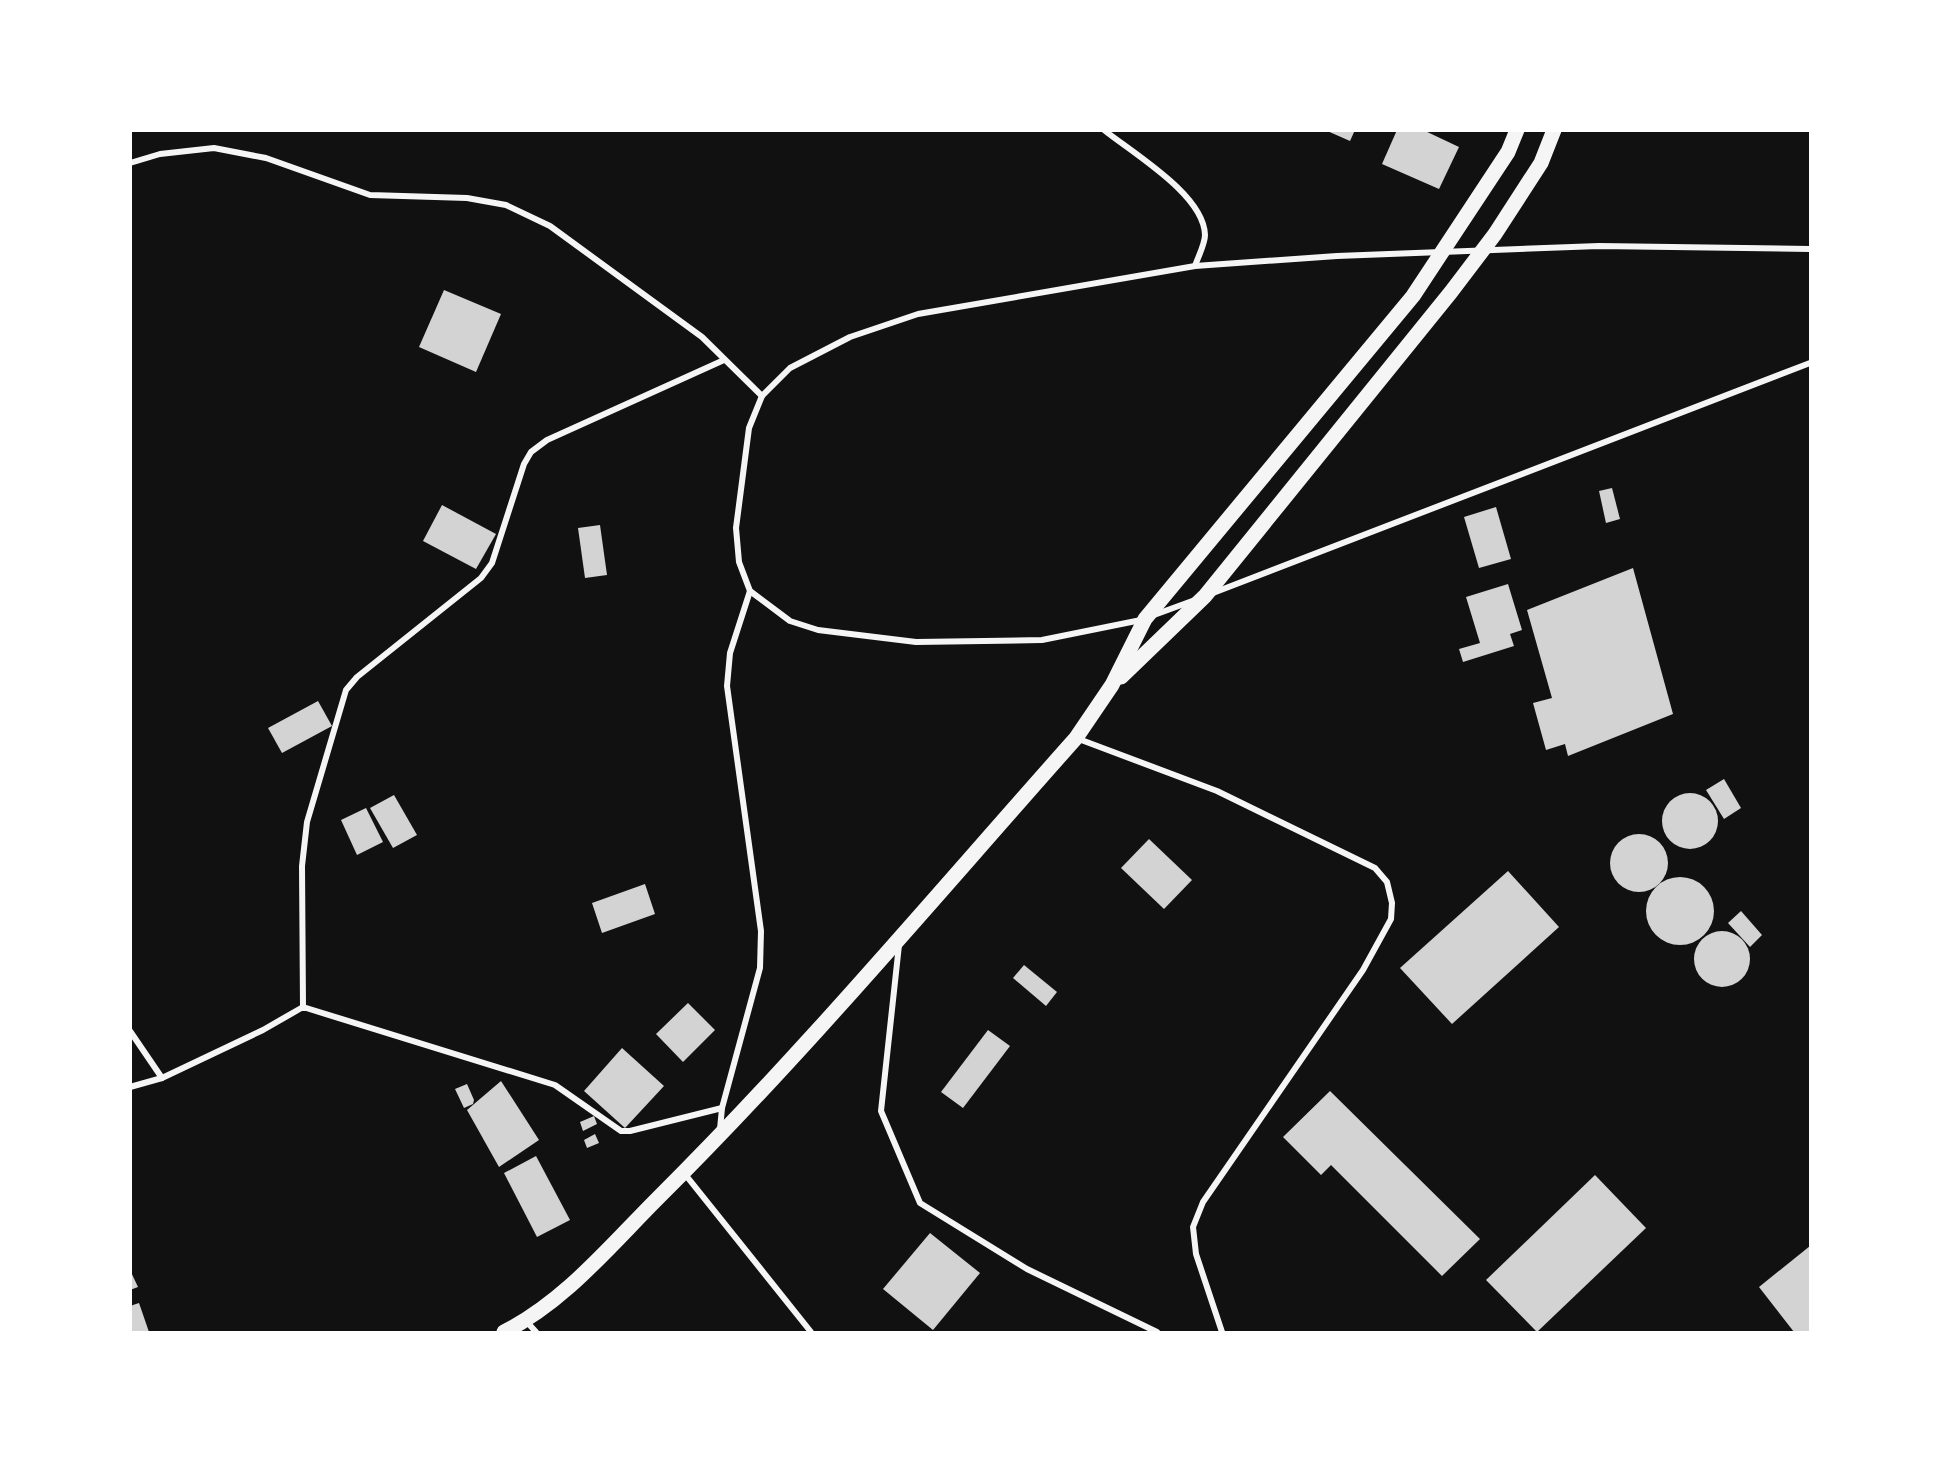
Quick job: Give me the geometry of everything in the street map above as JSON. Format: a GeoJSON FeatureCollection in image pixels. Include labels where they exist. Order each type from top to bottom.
{"type":"FeatureCollection","features":[{"type":"Feature","properties":{"kind":"main road"},"geometry":{"type":"LineString","coordinates":[[504,1332],[531,1327],[720,1137],[1076,738],[1112,685],[1145,619],[1413,296],[1508,152],[1517,130]]}},
{"type":"Feature","properties":{"kind":"main road"},"geometry":{"type":"LineString","coordinates":[[1112,685],[1205,596],[1451,292],[1495,234],[1541,163],[1554,130]]}},
{"type":"Feature","properties":{"kind":"street"},"geometry":{"type":"LineString","coordinates":[[1104,130],[1186,195],[1200,213],[1205,236],[1195,266]]}},
{"type":"Feature","properties":{"kind":"street"},"geometry":{"type":"LineString","coordinates":[[130,164],[160,154],[214,148],[266,158],[370,195],[467,198],[506,206],[550,226],[702,337],[762,396]]}},
{"type":"Feature","properties":{"kind":"street"},"geometry":{"type":"LineString","coordinates":[[1810,249],[1599,246],[1337,256],[1195,266],[918,314],[850,337],[790,368],[762,396],[749,428],[736,528],[739,561],[750,591],[790,621],[818,630],[916,642],[1042,640],[1145,619],[1810,363]]}},
{"type":"Feature","properties":{"kind":"street"},"geometry":{"type":"LineString","coordinates":[[303,1007],[302,866],[307,822],[346,690],[357,677],[481,578],[492,563],[524,464],[531,452],[547,440],[724,360]]}},
{"type":"Feature","properties":{"kind":"street"},"geometry":{"type":"LineString","coordinates":[[720,1137],[722,1108],[760,968],[761,932],[727,686],[730,653],[750,591]]}},
{"type":"Feature","properties":{"kind":"street"},"geometry":{"type":"LineString","coordinates":[[1076,738],[1217,791],[1255,808],[1375,868],[1387,882],[1392,903],[1391,919],[1364,970],[1203,1202],[1193,1227],[1202,1274],[1222,1332]]}},
{"type":"Feature","properties":{"kind":"street"},"geometry":{"type":"LineString","coordinates":[[900,935],[881,1111],[920,1203],[1027,1269],[1157,1332]]}},
{"type":"Feature","properties":{"kind":"street"},"geometry":{"type":"LineString","coordinates":[[130,1087],[162,1078],[263,1030],[303,1007],[555,1085],[621,1131],[630,1131],[722,1108]]}},
{"type":"Feature","properties":{"kind":"street"},"geometry":{"type":"LineString","coordinates":[[130,1031],[162,1078]]}},
{"type":"Feature","properties":{"kind":"street"},"geometry":{"type":"LineString","coordinates":[[684,1173],[811,1332]]}},
{"type":"Feature","properties":{"kind":"building"},"geometry":{"type":"Polygon","coordinates":[[[1325,130],[1355,130],[1350,141],[1325,130]]]}},
{"type":"Feature","properties":{"kind":"building"},"geometry":{"type":"Polygon","coordinates":[[[1397,130],[1423,130],[1459,147],[1439,189],[1382,164],[1397,130]]]}},
{"type":"Feature","properties":{"kind":"building"},"geometry":{"type":"Polygon","coordinates":[[[444,290],[501,314],[476,372],[419,347],[444,290]]]}},
{"type":"Feature","properties":{"kind":"building"},"geometry":{"type":"Polygon","coordinates":[[[1612,488],[1620,519],[1606,523],[1599,491],[1612,488]]]}},
{"type":"Feature","properties":{"kind":"building"},"geometry":{"type":"Polygon","coordinates":[[[442,505],[496,534],[476,569],[423,541],[442,505]]]}},
{"type":"Feature","properties":{"kind":"building"},"geometry":{"type":"Polygon","coordinates":[[[1496,507],[1511,559],[1479,568],[1464,517],[1496,507]]]}},
{"type":"Feature","properties":{"kind":"building"},"geometry":{"type":"Polygon","coordinates":[[[600,525],[607,575],[585,578],[578,528],[600,525]]]}},
{"type":"Feature","properties":{"kind":"building"},"geometry":{"type":"Polygon","coordinates":[[[1633,568],[1673,714],[1568,756],[1565,744],[1546,750],[1533,703],[1552,698],[1527,610],[1633,568]]]}},
{"type":"Feature","properties":{"kind":"building"},"geometry":{"type":"Polygon","coordinates":[[[1508,584],[1522,630],[1510,634],[1514,646],[1463,662],[1459,649],[1480,643],[1466,597],[1508,584]]]}},
{"type":"Feature","properties":{"kind":"building"},"geometry":{"type":"Polygon","coordinates":[[[318,701],[332,726],[282,753],[268,728],[318,701]]]}},
{"type":"Feature","properties":{"kind":"building"},"geometry":{"type":"Polygon","coordinates":[[[1724,779],[1741,808],[1724,819],[1706,790],[1724,779]]]}},
{"type":"Feature","properties":{"kind":"building"},"geometry":{"type":"Polygon","coordinates":[[[1690,793],[1701,795],[1710,801],[1716,810],[1718,821],[1716,832],[1710,841],[1701,847],[1690,849],[1679,847],[1670,841],[1664,832],[1662,821],[1664,810],[1670,801],[1679,795],[1690,793]]]}},
{"type":"Feature","properties":{"kind":"building"},"geometry":{"type":"Polygon","coordinates":[[[394,795],[417,835],[393,848],[370,808],[394,795]]]}},
{"type":"Feature","properties":{"kind":"building"},"geometry":{"type":"Polygon","coordinates":[[[366,808],[383,842],[357,855],[341,820],[366,808]]]}},
{"type":"Feature","properties":{"kind":"building"},"geometry":{"type":"Polygon","coordinates":[[[1639,834],[1650,836],[1663,847],[1668,863],[1666,874],[1655,887],[1639,892],[1628,890],[1615,879],[1610,863],[1612,852],[1623,839],[1639,834]]]}},
{"type":"Feature","properties":{"kind":"building"},"geometry":{"type":"Polygon","coordinates":[[[1149,839],[1192,880],[1164,909],[1121,868],[1149,839]]]}},
{"type":"Feature","properties":{"kind":"building"},"geometry":{"type":"Polygon","coordinates":[[[1508,871],[1559,927],[1452,1024],[1400,968],[1508,871]]]}},
{"type":"Feature","properties":{"kind":"building"},"geometry":{"type":"Polygon","coordinates":[[[1680,877],[1693,880],[1704,887],[1711,898],[1714,911],[1711,924],[1704,935],[1693,942],[1680,945],[1667,942],[1656,935],[1649,924],[1646,911],[1649,898],[1656,887],[1667,880],[1680,877]]]}},
{"type":"Feature","properties":{"kind":"building"},"geometry":{"type":"Polygon","coordinates":[[[645,884],[655,914],[602,933],[592,903],[645,884]]]}},
{"type":"Feature","properties":{"kind":"building"},"geometry":{"type":"Polygon","coordinates":[[[1741,911],[1762,935],[1750,947],[1728,923],[1741,911]]]}},
{"type":"Feature","properties":{"kind":"building"},"geometry":{"type":"Polygon","coordinates":[[[1722,931],[1742,939],[1750,959],[1742,979],[1722,987],[1702,979],[1694,959],[1702,939],[1722,931]]]}},
{"type":"Feature","properties":{"kind":"building"},"geometry":{"type":"Polygon","coordinates":[[[1024,965],[1057,992],[1046,1006],[1013,978],[1024,965]]]}},
{"type":"Feature","properties":{"kind":"building"},"geometry":{"type":"Polygon","coordinates":[[[688,1003],[715,1030],[683,1062],[656,1034],[688,1003]]]}},
{"type":"Feature","properties":{"kind":"building"},"geometry":{"type":"Polygon","coordinates":[[[988,1030],[1010,1046],[963,1108],[941,1092],[988,1030]]]}},
{"type":"Feature","properties":{"kind":"building"},"geometry":{"type":"Polygon","coordinates":[[[622,1048],[664,1086],[625,1128],[584,1091],[622,1048]]]}},
{"type":"Feature","properties":{"kind":"building"},"geometry":{"type":"Polygon","coordinates":[[[501,1081],[539,1140],[499,1167],[467,1110],[501,1081]]]}},
{"type":"Feature","properties":{"kind":"building"},"geometry":{"type":"Polygon","coordinates":[[[467,1084],[474,1100],[473,1104],[464,1108],[455,1089],[467,1084]]]}},
{"type":"Feature","properties":{"kind":"building"},"geometry":{"type":"Polygon","coordinates":[[[1330,1091],[1480,1239],[1442,1276],[1331,1165],[1321,1175],[1283,1137],[1330,1091]]]}},
{"type":"Feature","properties":{"kind":"building"},"geometry":{"type":"Polygon","coordinates":[[[594,1116],[597,1124],[583,1131],[580,1122],[594,1116]]]}},
{"type":"Feature","properties":{"kind":"building"},"geometry":{"type":"Polygon","coordinates":[[[595,1134],[599,1143],[587,1148],[584,1140],[595,1134]]]}},
{"type":"Feature","properties":{"kind":"building"},"geometry":{"type":"Polygon","coordinates":[[[536,1156],[570,1220],[537,1237],[504,1173],[536,1156]]]}},
{"type":"Feature","properties":{"kind":"building"},"geometry":{"type":"Polygon","coordinates":[[[1595,1175],[1646,1228],[1537,1332],[1486,1280],[1595,1175]]]}},
{"type":"Feature","properties":{"kind":"building"},"geometry":{"type":"Polygon","coordinates":[[[930,1233],[980,1273],[933,1330],[883,1289],[930,1233]]]}},
{"type":"Feature","properties":{"kind":"building"},"geometry":{"type":"Polygon","coordinates":[[[1810,1246],[1810,1332],[1794,1332],[1759,1287],[1810,1246]]]}},
{"type":"Feature","properties":{"kind":"building"},"geometry":{"type":"Polygon","coordinates":[[[130,1270],[138,1287],[130,1290],[130,1270]]]}},
{"type":"Feature","properties":{"kind":"building"},"geometry":{"type":"Polygon","coordinates":[[[139,1303],[149,1332],[130,1332],[130,1306],[139,1303]]]}}]}
